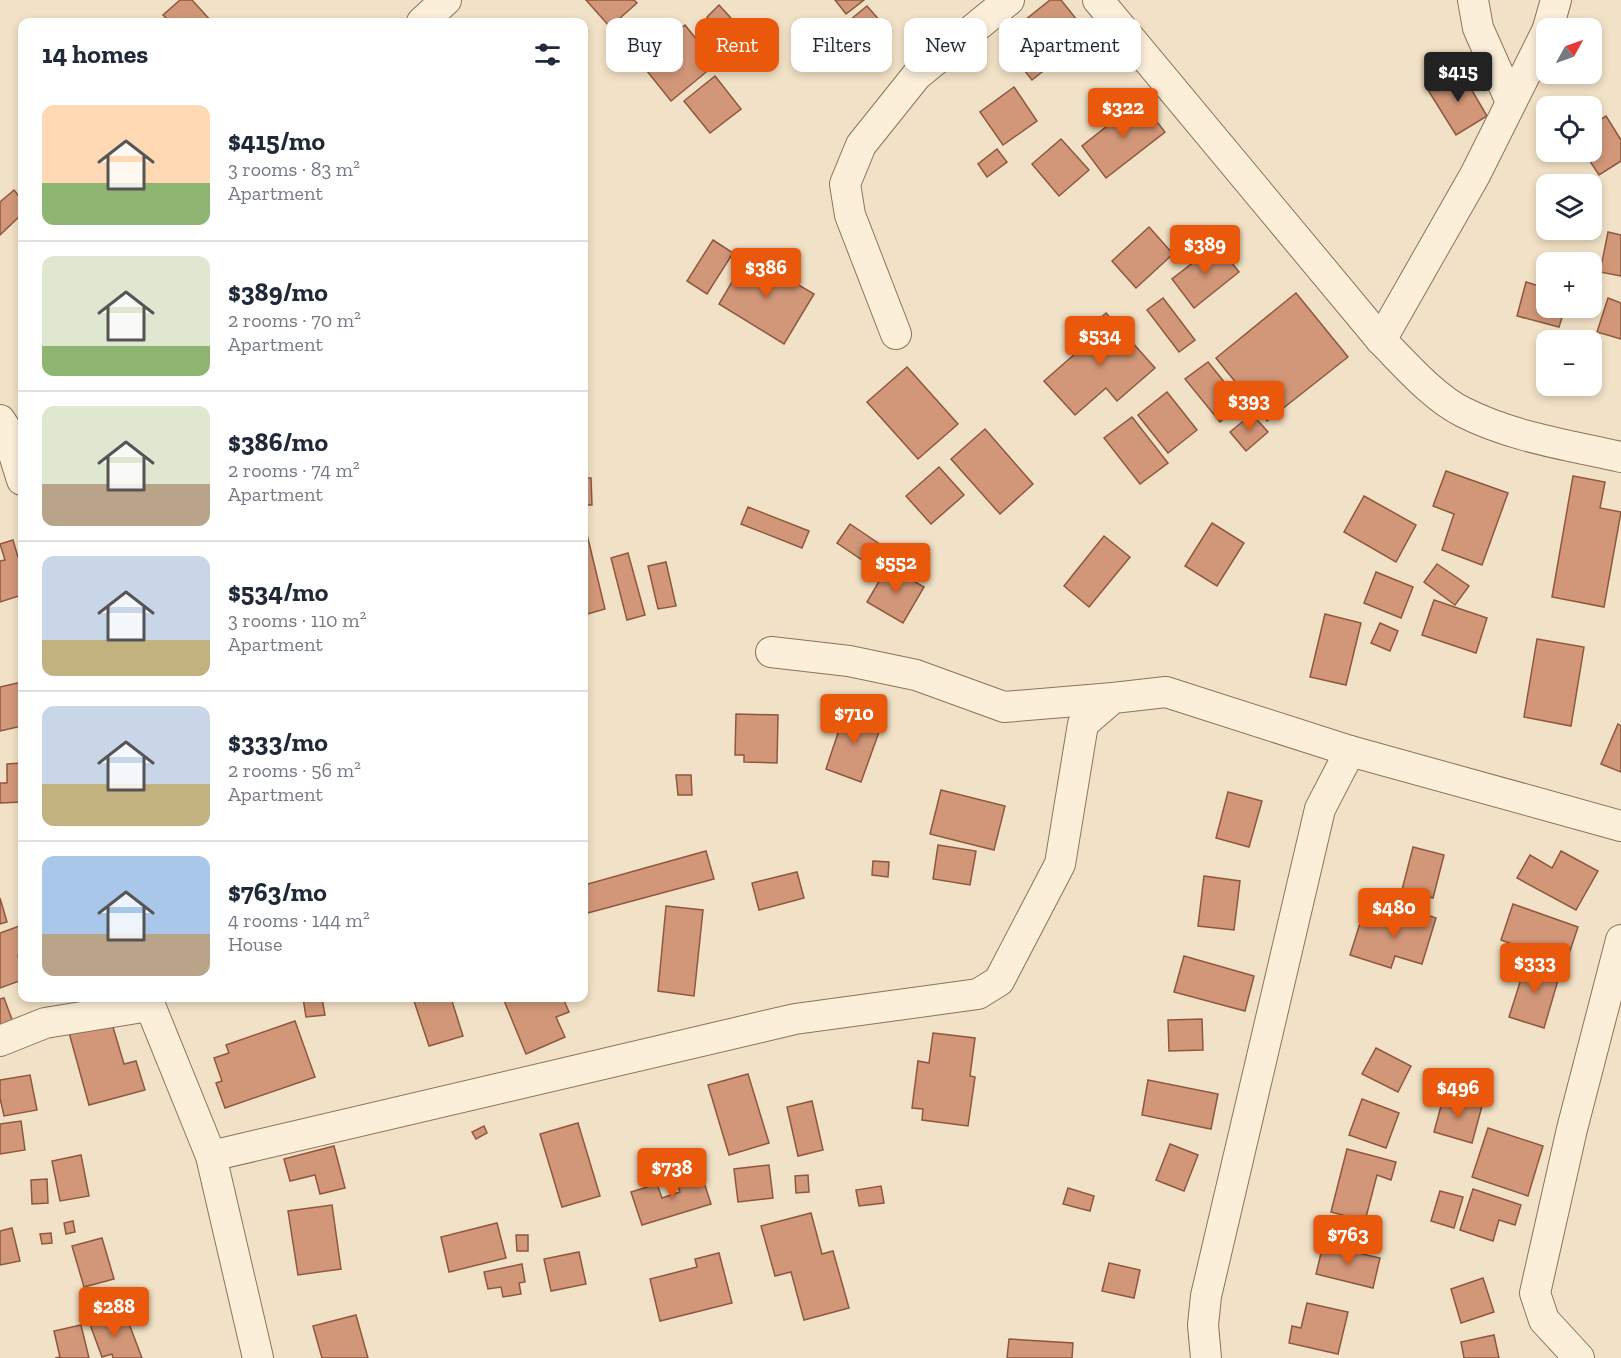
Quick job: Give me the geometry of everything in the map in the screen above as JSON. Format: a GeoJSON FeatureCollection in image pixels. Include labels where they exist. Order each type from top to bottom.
{"type":"FeatureCollection","features":[{"type":"Feature","properties":{"kind":"street"},"geometry":{"type":"LineString","coordinates":[[426,18],[446,0]]}},
{"type":"Feature","properties":{"kind":"street"},"geometry":{"type":"LineString","coordinates":[[896,334],[850,215],[845,184],[861,145],[917,75],[1009,0]]}},
{"type":"Feature","properties":{"kind":"street"},"geometry":{"type":"LineString","coordinates":[[1098,0],[1381,340],[1422,382],[1461,411],[1519,434],[1621,457]]}},
{"type":"Feature","properties":{"kind":"street"},"geometry":{"type":"LineString","coordinates":[[1473,0],[1478,28],[1511,102]]}},
{"type":"Feature","properties":{"kind":"street"},"geometry":{"type":"LineString","coordinates":[[1551,18],[1556,0]]}},
{"type":"Feature","properties":{"kind":"street"},"geometry":{"type":"LineString","coordinates":[[1381,340],[1475,175],[1536,53]]}},
{"type":"Feature","properties":{"kind":"street"},"geometry":{"type":"LineString","coordinates":[[0,420],[6,429],[18,467]]}},
{"type":"Feature","properties":{"kind":"street"},"geometry":{"type":"LineString","coordinates":[[771,652],[849,661],[916,675],[1004,707],[1166,692],[1350,751],[1621,826]]}},
{"type":"Feature","properties":{"kind":"street"},"geometry":{"type":"LineString","coordinates":[[211,1156],[795,1019],[978,994],[999,981],[1060,864],[1083,724],[1113,698]]}},
{"type":"Feature","properties":{"kind":"street"},"geometry":{"type":"LineString","coordinates":[[1206,1358],[1203,1325],[1206,1296],[1317,821],[1320,809],[1350,751]]}},
{"type":"Feature","properties":{"kind":"street"},"geometry":{"type":"LineString","coordinates":[[1579,1358],[1544,1320],[1535,1293],[1572,1129],[1621,940]]}},
{"type":"Feature","properties":{"kind":"street"},"geometry":{"type":"LineString","coordinates":[[0,1041],[45,1023],[148,1002],[211,1156],[258,1358]]}},
{"type":"Feature","properties":{"kind":"building"},"geometry":{"type":"Polygon","coordinates":[[[180,0],[192,0],[208,18],[166,18],[163,15],[180,0]]]}},
{"type":"Feature","properties":{"kind":"building"},"geometry":{"type":"Polygon","coordinates":[[[586,0],[634,0],[637,3],[620,18],[606,18],[606,22],[586,0]]]}},
{"type":"Feature","properties":{"kind":"building"},"geometry":{"type":"Polygon","coordinates":[[[835,0],[864,0],[846,14],[835,0]]]}},
{"type":"Feature","properties":{"kind":"building"},"geometry":{"type":"Polygon","coordinates":[[[1050,0],[1061,0],[1075,18],[1028,18],[1050,0]]]}},
{"type":"Feature","properties":{"kind":"building"},"geometry":{"type":"Polygon","coordinates":[[[719,5],[731,18],[708,18],[719,5]]]}},
{"type":"Feature","properties":{"kind":"building"},"geometry":{"type":"Polygon","coordinates":[[[867,6],[877,18],[852,18],[867,6]]]}},
{"type":"Feature","properties":{"kind":"building"},"geometry":{"type":"Polygon","coordinates":[[[685,25],[695,38],[695,72],[706,72],[671,101],[648,72],[683,72],[683,27],[685,25]]]}},
{"type":"Feature","properties":{"kind":"building"},"geometry":{"type":"Polygon","coordinates":[[[1460,70],[1487,116],[1456,135],[1428,90],[1460,70]]]}},
{"type":"Feature","properties":{"kind":"building"},"geometry":{"type":"Polygon","coordinates":[[[1026,72],[1042,72],[1032,80],[1026,72]]]}},
{"type":"Feature","properties":{"kind":"building"},"geometry":{"type":"Polygon","coordinates":[[[715,76],[741,109],[710,133],[684,101],[715,76]]]}},
{"type":"Feature","properties":{"kind":"building"},"geometry":{"type":"Polygon","coordinates":[[[1014,87],[1037,121],[1003,145],[980,112],[1014,87]]]}},
{"type":"Feature","properties":{"kind":"building"},"geometry":{"type":"Polygon","coordinates":[[[1140,100],[1165,132],[1106,178],[1082,146],[1140,100]]]}},
{"type":"Feature","properties":{"kind":"building"},"geometry":{"type":"Polygon","coordinates":[[[1606,116],[1621,140],[1621,161],[1598,174],[1591,162],[1602,162],[1602,119],[1606,116]]]}},
{"type":"Feature","properties":{"kind":"building"},"geometry":{"type":"Polygon","coordinates":[[[1061,139],[1089,170],[1059,196],[1032,164],[1061,139]]]}},
{"type":"Feature","properties":{"kind":"building"},"geometry":{"type":"Polygon","coordinates":[[[997,149],[1007,162],[987,177],[978,164],[997,149]]]}},
{"type":"Feature","properties":{"kind":"building"},"geometry":{"type":"Polygon","coordinates":[[[14,190],[18,195],[18,218],[0,235],[0,202],[14,190]]]}},
{"type":"Feature","properties":{"kind":"building"},"geometry":{"type":"Polygon","coordinates":[[[1149,227],[1173,254],[1136,288],[1112,261],[1149,227]]]}},
{"type":"Feature","properties":{"kind":"building"},"geometry":{"type":"Polygon","coordinates":[[[1608,232],[1621,235],[1621,276],[1602,272],[1608,232]]]}},
{"type":"Feature","properties":{"kind":"building"},"geometry":{"type":"Polygon","coordinates":[[[713,240],[733,253],[707,294],[687,281],[713,240]]]}},
{"type":"Feature","properties":{"kind":"building"},"geometry":{"type":"Polygon","coordinates":[[[1217,244],[1239,272],[1194,308],[1172,279],[1217,244]]]}},
{"type":"Feature","properties":{"kind":"building"},"geometry":{"type":"Polygon","coordinates":[[[748,255],[814,294],[784,344],[719,304],[748,255]]]}},
{"type":"Feature","properties":{"kind":"building"},"geometry":{"type":"Polygon","coordinates":[[[1526,282],[1536,285],[1536,318],[1562,318],[1559,327],[1517,316],[1526,282]]]}},
{"type":"Feature","properties":{"kind":"building"},"geometry":{"type":"Polygon","coordinates":[[[1296,293],[1348,357],[1267,421],[1216,358],[1296,293]]]}},
{"type":"Feature","properties":{"kind":"building"},"geometry":{"type":"Polygon","coordinates":[[[1163,298],[1195,340],[1179,352],[1147,310],[1163,298]]]}},
{"type":"Feature","properties":{"kind":"building"},"geometry":{"type":"Polygon","coordinates":[[[1608,298],[1621,303],[1621,339],[1598,330],[1608,298]]]}},
{"type":"Feature","properties":{"kind":"building"},"geometry":{"type":"Polygon","coordinates":[[[1106,313],[1155,368],[1117,401],[1106,388],[1075,415],[1044,381],[1093,338],[1087,330],[1106,313]]]}},
{"type":"Feature","properties":{"kind":"building"},"geometry":{"type":"Polygon","coordinates":[[[1208,362],[1242,404],[1220,422],[1185,379],[1208,362]]]}},
{"type":"Feature","properties":{"kind":"building"},"geometry":{"type":"Polygon","coordinates":[[[907,367],[958,424],[918,459],[867,402],[907,367]]]}},
{"type":"Feature","properties":{"kind":"building"},"geometry":{"type":"Polygon","coordinates":[[[1167,392],[1197,430],[1168,453],[1138,415],[1167,392]]]}},
{"type":"Feature","properties":{"kind":"building"},"geometry":{"type":"Polygon","coordinates":[[[1252,414],[1268,432],[1246,451],[1230,432],[1252,414]]]}},
{"type":"Feature","properties":{"kind":"building"},"geometry":{"type":"Polygon","coordinates":[[[1132,417],[1168,463],[1140,484],[1104,438],[1132,417]]]}},
{"type":"Feature","properties":{"kind":"building"},"geometry":{"type":"Polygon","coordinates":[[[985,429],[1033,484],[1000,514],[951,459],[985,429]]]}},
{"type":"Feature","properties":{"kind":"building"},"geometry":{"type":"Polygon","coordinates":[[[939,467],[964,495],[931,524],[906,496],[939,467]]]}},
{"type":"Feature","properties":{"kind":"building"},"geometry":{"type":"Polygon","coordinates":[[[1446,471],[1508,493],[1482,565],[1442,550],[1454,514],[1433,506],[1446,471]]]}},
{"type":"Feature","properties":{"kind":"building"},"geometry":{"type":"Polygon","coordinates":[[[1573,476],[1605,482],[1600,508],[1621,512],[1604,607],[1552,597],[1573,476]]]}},
{"type":"Feature","properties":{"kind":"building"},"geometry":{"type":"Polygon","coordinates":[[[588,478],[591,478],[592,505],[588,505],[588,478]]]}},
{"type":"Feature","properties":{"kind":"building"},"geometry":{"type":"Polygon","coordinates":[[[1364,496],[1416,525],[1396,562],[1344,532],[1364,496]]]}},
{"type":"Feature","properties":{"kind":"building"},"geometry":{"type":"Polygon","coordinates":[[[748,507],[809,531],[802,548],[741,524],[748,507]]]}},
{"type":"Feature","properties":{"kind":"building"},"geometry":{"type":"Polygon","coordinates":[[[1212,523],[1244,543],[1217,586],[1185,566],[1212,523]]]}},
{"type":"Feature","properties":{"kind":"building"},"geometry":{"type":"Polygon","coordinates":[[[850,524],[884,547],[871,566],[837,543],[850,524]]]}},
{"type":"Feature","properties":{"kind":"building"},"geometry":{"type":"Polygon","coordinates":[[[1104,536],[1130,557],[1089,607],[1064,586],[1104,536]]]}},
{"type":"Feature","properties":{"kind":"building"},"geometry":{"type":"Polygon","coordinates":[[[588,539],[605,609],[588,614],[588,539]]]}},
{"type":"Feature","properties":{"kind":"building"},"geometry":{"type":"Polygon","coordinates":[[[13,540],[18,557],[18,596],[0,602],[0,561],[5,560],[0,544],[13,540]]]}},
{"type":"Feature","properties":{"kind":"building"},"geometry":{"type":"Polygon","coordinates":[[[628,553],[645,615],[627,620],[611,558],[628,553]]]}},
{"type":"Feature","properties":{"kind":"building"},"geometry":{"type":"Polygon","coordinates":[[[666,562],[676,606],[658,609],[648,566],[666,562]]]}},
{"type":"Feature","properties":{"kind":"building"},"geometry":{"type":"Polygon","coordinates":[[[1437,564],[1469,586],[1455,605],[1424,582],[1437,564]]]}},
{"type":"Feature","properties":{"kind":"building"},"geometry":{"type":"Polygon","coordinates":[[[888,566],[924,587],[903,623],[867,602],[888,566]]]}},
{"type":"Feature","properties":{"kind":"building"},"geometry":{"type":"Polygon","coordinates":[[[1376,572],[1413,587],[1401,618],[1364,603],[1376,572]]]}},
{"type":"Feature","properties":{"kind":"building"},"geometry":{"type":"Polygon","coordinates":[[[1434,600],[1487,618],[1476,653],[1422,635],[1434,600]]]}},
{"type":"Feature","properties":{"kind":"building"},"geometry":{"type":"Polygon","coordinates":[[[1325,614],[1361,623],[1346,685],[1310,677],[1325,614]]]}},
{"type":"Feature","properties":{"kind":"building"},"geometry":{"type":"Polygon","coordinates":[[[1380,623],[1398,631],[1390,651],[1371,643],[1380,623]]]}},
{"type":"Feature","properties":{"kind":"building"},"geometry":{"type":"Polygon","coordinates":[[[1537,639],[1584,647],[1571,726],[1524,717],[1537,639]]]}},
{"type":"Feature","properties":{"kind":"building"},"geometry":{"type":"Polygon","coordinates":[[[18,683],[18,727],[0,731],[0,687],[18,683]]]}},
{"type":"Feature","properties":{"kind":"building"},"geometry":{"type":"Polygon","coordinates":[[[846,709],[883,721],[861,782],[826,769],[846,709]]]}},
{"type":"Feature","properties":{"kind":"building"},"geometry":{"type":"Polygon","coordinates":[[[736,714],[778,715],[777,763],[744,762],[744,755],[735,755],[736,714]]]}},
{"type":"Feature","properties":{"kind":"building"},"geometry":{"type":"Polygon","coordinates":[[[1618,724],[1621,726],[1621,772],[1601,764],[1618,724]]]}},
{"type":"Feature","properties":{"kind":"building"},"geometry":{"type":"Polygon","coordinates":[[[18,763],[18,802],[0,803],[0,783],[7,783],[7,764],[18,763]]]}},
{"type":"Feature","properties":{"kind":"building"},"geometry":{"type":"Polygon","coordinates":[[[676,775],[691,775],[692,795],[678,795],[676,775]]]}},
{"type":"Feature","properties":{"kind":"building"},"geometry":{"type":"Polygon","coordinates":[[[941,790],[1005,806],[994,850],[930,834],[941,790]]]}},
{"type":"Feature","properties":{"kind":"building"},"geometry":{"type":"Polygon","coordinates":[[[1228,792],[1262,801],[1249,847],[1216,838],[1228,792]]]}},
{"type":"Feature","properties":{"kind":"building"},"geometry":{"type":"Polygon","coordinates":[[[938,845],[976,851],[970,885],[933,879],[938,845]]]}},
{"type":"Feature","properties":{"kind":"building"},"geometry":{"type":"Polygon","coordinates":[[[1413,847],[1444,855],[1433,898],[1402,890],[1413,847]]]}},
{"type":"Feature","properties":{"kind":"building"},"geometry":{"type":"Polygon","coordinates":[[[706,851],[714,879],[588,913],[588,884],[706,851]]]}},
{"type":"Feature","properties":{"kind":"building"},"geometry":{"type":"Polygon","coordinates":[[[1561,851],[1598,871],[1576,910],[1517,878],[1530,855],[1552,868],[1561,851]]]}},
{"type":"Feature","properties":{"kind":"building"},"geometry":{"type":"Polygon","coordinates":[[[873,861],[889,862],[888,877],[872,875],[873,861]]]}},
{"type":"Feature","properties":{"kind":"building"},"geometry":{"type":"Polygon","coordinates":[[[797,872],[804,898],[759,910],[752,883],[797,872]]]}},
{"type":"Feature","properties":{"kind":"building"},"geometry":{"type":"Polygon","coordinates":[[[1204,876],[1240,881],[1234,930],[1198,926],[1204,876]]]}},
{"type":"Feature","properties":{"kind":"building"},"geometry":{"type":"Polygon","coordinates":[[[0,898],[7,922],[0,924],[0,898]]]}},
{"type":"Feature","properties":{"kind":"building"},"geometry":{"type":"Polygon","coordinates":[[[1513,904],[1578,927],[1566,963],[1501,940],[1513,904]]]}},
{"type":"Feature","properties":{"kind":"building"},"geometry":{"type":"Polygon","coordinates":[[[666,906],[703,910],[694,996],[658,991],[666,906]]]}},
{"type":"Feature","properties":{"kind":"building"},"geometry":{"type":"Polygon","coordinates":[[[1400,906],[1436,918],[1422,964],[1395,956],[1391,968],[1350,955],[1362,917],[1393,927],[1400,906]]]}},
{"type":"Feature","properties":{"kind":"building"},"geometry":{"type":"Polygon","coordinates":[[[18,926],[18,981],[0,988],[0,933],[18,926]]]}},
{"type":"Feature","properties":{"kind":"building"},"geometry":{"type":"Polygon","coordinates":[[[1184,956],[1254,976],[1245,1011],[1174,992],[1184,956]]]}},
{"type":"Feature","properties":{"kind":"building"},"geometry":{"type":"Polygon","coordinates":[[[1527,960],[1561,970],[1544,1028],[1509,1017],[1527,960]]]}},
{"type":"Feature","properties":{"kind":"building"},"geometry":{"type":"Polygon","coordinates":[[[4,998],[14,1025],[0,1030],[0,999],[4,998]]]}},
{"type":"Feature","properties":{"kind":"building"},"geometry":{"type":"Polygon","coordinates":[[[304,1002],[323,1002],[325,1015],[306,1017],[304,1002]]]}},
{"type":"Feature","properties":{"kind":"building"},"geometry":{"type":"Polygon","coordinates":[[[414,1002],[452,1002],[463,1036],[429,1046],[414,1002]]]}},
{"type":"Feature","properties":{"kind":"building"},"geometry":{"type":"Polygon","coordinates":[[[505,1002],[565,1002],[569,1012],[556,1017],[565,1037],[526,1054],[505,1002]]]}},
{"type":"Feature","properties":{"kind":"building"},"geometry":{"type":"Polygon","coordinates":[[[110,1017],[124,1064],[136,1061],[145,1090],[89,1105],[68,1029],[110,1017]]]}},
{"type":"Feature","properties":{"kind":"building"},"geometry":{"type":"Polygon","coordinates":[[[1202,1019],[1203,1050],[1169,1051],[1168,1020],[1202,1019]]]}},
{"type":"Feature","properties":{"kind":"building"},"geometry":{"type":"Polygon","coordinates":[[[295,1021],[315,1077],[225,1108],[216,1083],[222,1081],[214,1058],[229,1053],[226,1045],[295,1021]]]}},
{"type":"Feature","properties":{"kind":"building"},"geometry":{"type":"Polygon","coordinates":[[[933,1033],[975,1038],[970,1076],[975,1077],[968,1126],[922,1120],[923,1109],[912,1108],[918,1061],[929,1063],[933,1033]]]}},
{"type":"Feature","properties":{"kind":"building"},"geometry":{"type":"Polygon","coordinates":[[[1376,1048],[1411,1066],[1398,1092],[1362,1074],[1376,1048]]]}},
{"type":"Feature","properties":{"kind":"building"},"geometry":{"type":"Polygon","coordinates":[[[748,1074],[769,1143],[729,1155],[708,1085],[748,1074]]]}},
{"type":"Feature","properties":{"kind":"building"},"geometry":{"type":"Polygon","coordinates":[[[30,1075],[37,1110],[4,1116],[0,1098],[0,1080],[30,1075]]]}},
{"type":"Feature","properties":{"kind":"building"},"geometry":{"type":"Polygon","coordinates":[[[1148,1080],[1218,1094],[1211,1129],[1142,1115],[1148,1080]]]}},
{"type":"Feature","properties":{"kind":"building"},"geometry":{"type":"Polygon","coordinates":[[[1444,1095],[1482,1106],[1472,1143],[1434,1132],[1444,1095]]]}},
{"type":"Feature","properties":{"kind":"building"},"geometry":{"type":"Polygon","coordinates":[[[1362,1099],[1399,1113],[1386,1148],[1349,1135],[1362,1099]]]}},
{"type":"Feature","properties":{"kind":"building"},"geometry":{"type":"Polygon","coordinates":[[[812,1101],[823,1150],[798,1156],[787,1107],[812,1101]]]}},
{"type":"Feature","properties":{"kind":"building"},"geometry":{"type":"Polygon","coordinates":[[[21,1121],[25,1150],[0,1154],[0,1124],[21,1121]]]}},
{"type":"Feature","properties":{"kind":"building"},"geometry":{"type":"Polygon","coordinates":[[[578,1123],[600,1196],[562,1207],[540,1134],[578,1123]]]}},
{"type":"Feature","properties":{"kind":"building"},"geometry":{"type":"Polygon","coordinates":[[[484,1126],[487,1133],[476,1139],[472,1132],[484,1126]]]}},
{"type":"Feature","properties":{"kind":"building"},"geometry":{"type":"Polygon","coordinates":[[[1488,1128],[1543,1146],[1528,1196],[1472,1177],[1488,1128]]]}},
{"type":"Feature","properties":{"kind":"building"},"geometry":{"type":"Polygon","coordinates":[[[1170,1144],[1198,1155],[1184,1191],[1156,1180],[1170,1144]]]}},
{"type":"Feature","properties":{"kind":"building"},"geometry":{"type":"Polygon","coordinates":[[[334,1146],[345,1188],[320,1194],[315,1175],[290,1181],[284,1159],[334,1146]]]}},
{"type":"Feature","properties":{"kind":"building"},"geometry":{"type":"Polygon","coordinates":[[[1347,1149],[1396,1162],[1391,1180],[1377,1175],[1365,1221],[1331,1212],[1347,1149]]]}},
{"type":"Feature","properties":{"kind":"building"},"geometry":{"type":"Polygon","coordinates":[[[81,1155],[89,1196],[60,1201],[52,1161],[81,1155]]]}},
{"type":"Feature","properties":{"kind":"building"},"geometry":{"type":"Polygon","coordinates":[[[769,1165],[773,1198],[738,1202],[734,1169],[769,1165]]]}},
{"type":"Feature","properties":{"kind":"building"},"geometry":{"type":"Polygon","coordinates":[[[700,1170],[711,1204],[642,1225],[631,1192],[657,1184],[662,1198],[680,1192],[675,1178],[700,1170]]]}},
{"type":"Feature","properties":{"kind":"building"},"geometry":{"type":"Polygon","coordinates":[[[808,1175],[809,1192],[796,1193],[795,1176],[808,1175]]]}},
{"type":"Feature","properties":{"kind":"building"},"geometry":{"type":"Polygon","coordinates":[[[47,1179],[48,1203],[32,1204],[31,1180],[47,1179]]]}},
{"type":"Feature","properties":{"kind":"building"},"geometry":{"type":"Polygon","coordinates":[[[881,1186],[884,1203],[859,1206],[856,1190],[881,1186]]]}},
{"type":"Feature","properties":{"kind":"building"},"geometry":{"type":"Polygon","coordinates":[[[1068,1188],[1094,1196],[1090,1211],[1063,1204],[1068,1188]]]}},
{"type":"Feature","properties":{"kind":"building"},"geometry":{"type":"Polygon","coordinates":[[[1473,1189],[1521,1205],[1515,1225],[1499,1220],[1493,1241],[1460,1230],[1473,1189]]]}},
{"type":"Feature","properties":{"kind":"building"},"geometry":{"type":"Polygon","coordinates":[[[1440,1191],[1463,1197],[1454,1228],[1431,1221],[1440,1191]]]}},
{"type":"Feature","properties":{"kind":"building"},"geometry":{"type":"Polygon","coordinates":[[[332,1205],[341,1269],[298,1275],[288,1211],[332,1205]]]}},
{"type":"Feature","properties":{"kind":"building"},"geometry":{"type":"Polygon","coordinates":[[[811,1213],[822,1254],[833,1251],[849,1308],[804,1320],[791,1272],[775,1276],[761,1226],[811,1213]]]}},
{"type":"Feature","properties":{"kind":"building"},"geometry":{"type":"Polygon","coordinates":[[[73,1221],[75,1232],[66,1234],[64,1223],[73,1221]]]}},
{"type":"Feature","properties":{"kind":"building"},"geometry":{"type":"Polygon","coordinates":[[[497,1223],[506,1258],[449,1272],[441,1237],[497,1223]]]}},
{"type":"Feature","properties":{"kind":"building"},"geometry":{"type":"Polygon","coordinates":[[[12,1228],[20,1261],[0,1265],[0,1231],[12,1228]]]}},
{"type":"Feature","properties":{"kind":"building"},"geometry":{"type":"Polygon","coordinates":[[[51,1233],[52,1243],[42,1244],[40,1234],[51,1233]]]}},
{"type":"Feature","properties":{"kind":"building"},"geometry":{"type":"Polygon","coordinates":[[[516,1235],[528,1235],[528,1251],[517,1251],[516,1235]]]}},
{"type":"Feature","properties":{"kind":"building"},"geometry":{"type":"Polygon","coordinates":[[[102,1238],[114,1279],[84,1287],[72,1246],[102,1238]]]}},
{"type":"Feature","properties":{"kind":"building"},"geometry":{"type":"Polygon","coordinates":[[[1323,1245],[1380,1258],[1373,1288],[1316,1274],[1323,1245]]]}},
{"type":"Feature","properties":{"kind":"building"},"geometry":{"type":"Polygon","coordinates":[[[579,1252],[586,1284],[551,1291],[544,1259],[579,1252]]]}},
{"type":"Feature","properties":{"kind":"building"},"geometry":{"type":"Polygon","coordinates":[[[719,1253],[732,1303],[660,1321],[650,1279],[697,1267],[695,1259],[719,1253]]]}},
{"type":"Feature","properties":{"kind":"building"},"geometry":{"type":"Polygon","coordinates":[[[1109,1263],[1140,1270],[1134,1298],[1102,1291],[1109,1263]]]}},
{"type":"Feature","properties":{"kind":"building"},"geometry":{"type":"Polygon","coordinates":[[[522,1264],[525,1282],[519,1283],[521,1294],[503,1297],[501,1287],[488,1289],[484,1272],[522,1264]]]}},
{"type":"Feature","properties":{"kind":"building"},"geometry":{"type":"Polygon","coordinates":[[[1483,1278],[1494,1312],[1461,1323],[1451,1289],[1483,1278]]]}},
{"type":"Feature","properties":{"kind":"building"},"geometry":{"type":"Polygon","coordinates":[[[1307,1303],[1348,1312],[1338,1354],[1289,1343],[1292,1326],[1301,1328],[1307,1303]]]}},
{"type":"Feature","properties":{"kind":"building"},"geometry":{"type":"Polygon","coordinates":[[[108,1312],[113,1326],[128,1321],[142,1358],[113,1358],[112,1354],[102,1357],[88,1319],[108,1312]]]}},
{"type":"Feature","properties":{"kind":"building"},"geometry":{"type":"Polygon","coordinates":[[[356,1315],[368,1358],[322,1358],[313,1326],[356,1315]]]}},
{"type":"Feature","properties":{"kind":"building"},"geometry":{"type":"Polygon","coordinates":[[[81,1325],[89,1358],[55,1358],[60,1357],[54,1331],[81,1325]]]}},
{"type":"Feature","properties":{"kind":"building"},"geometry":{"type":"Polygon","coordinates":[[[1494,1335],[1499,1358],[1464,1358],[1461,1342],[1494,1335]]]}},
{"type":"Feature","properties":{"kind":"building"},"geometry":{"type":"Polygon","coordinates":[[[1009,1339],[1073,1343],[1072,1358],[1007,1358],[1009,1339]]]}}]}
